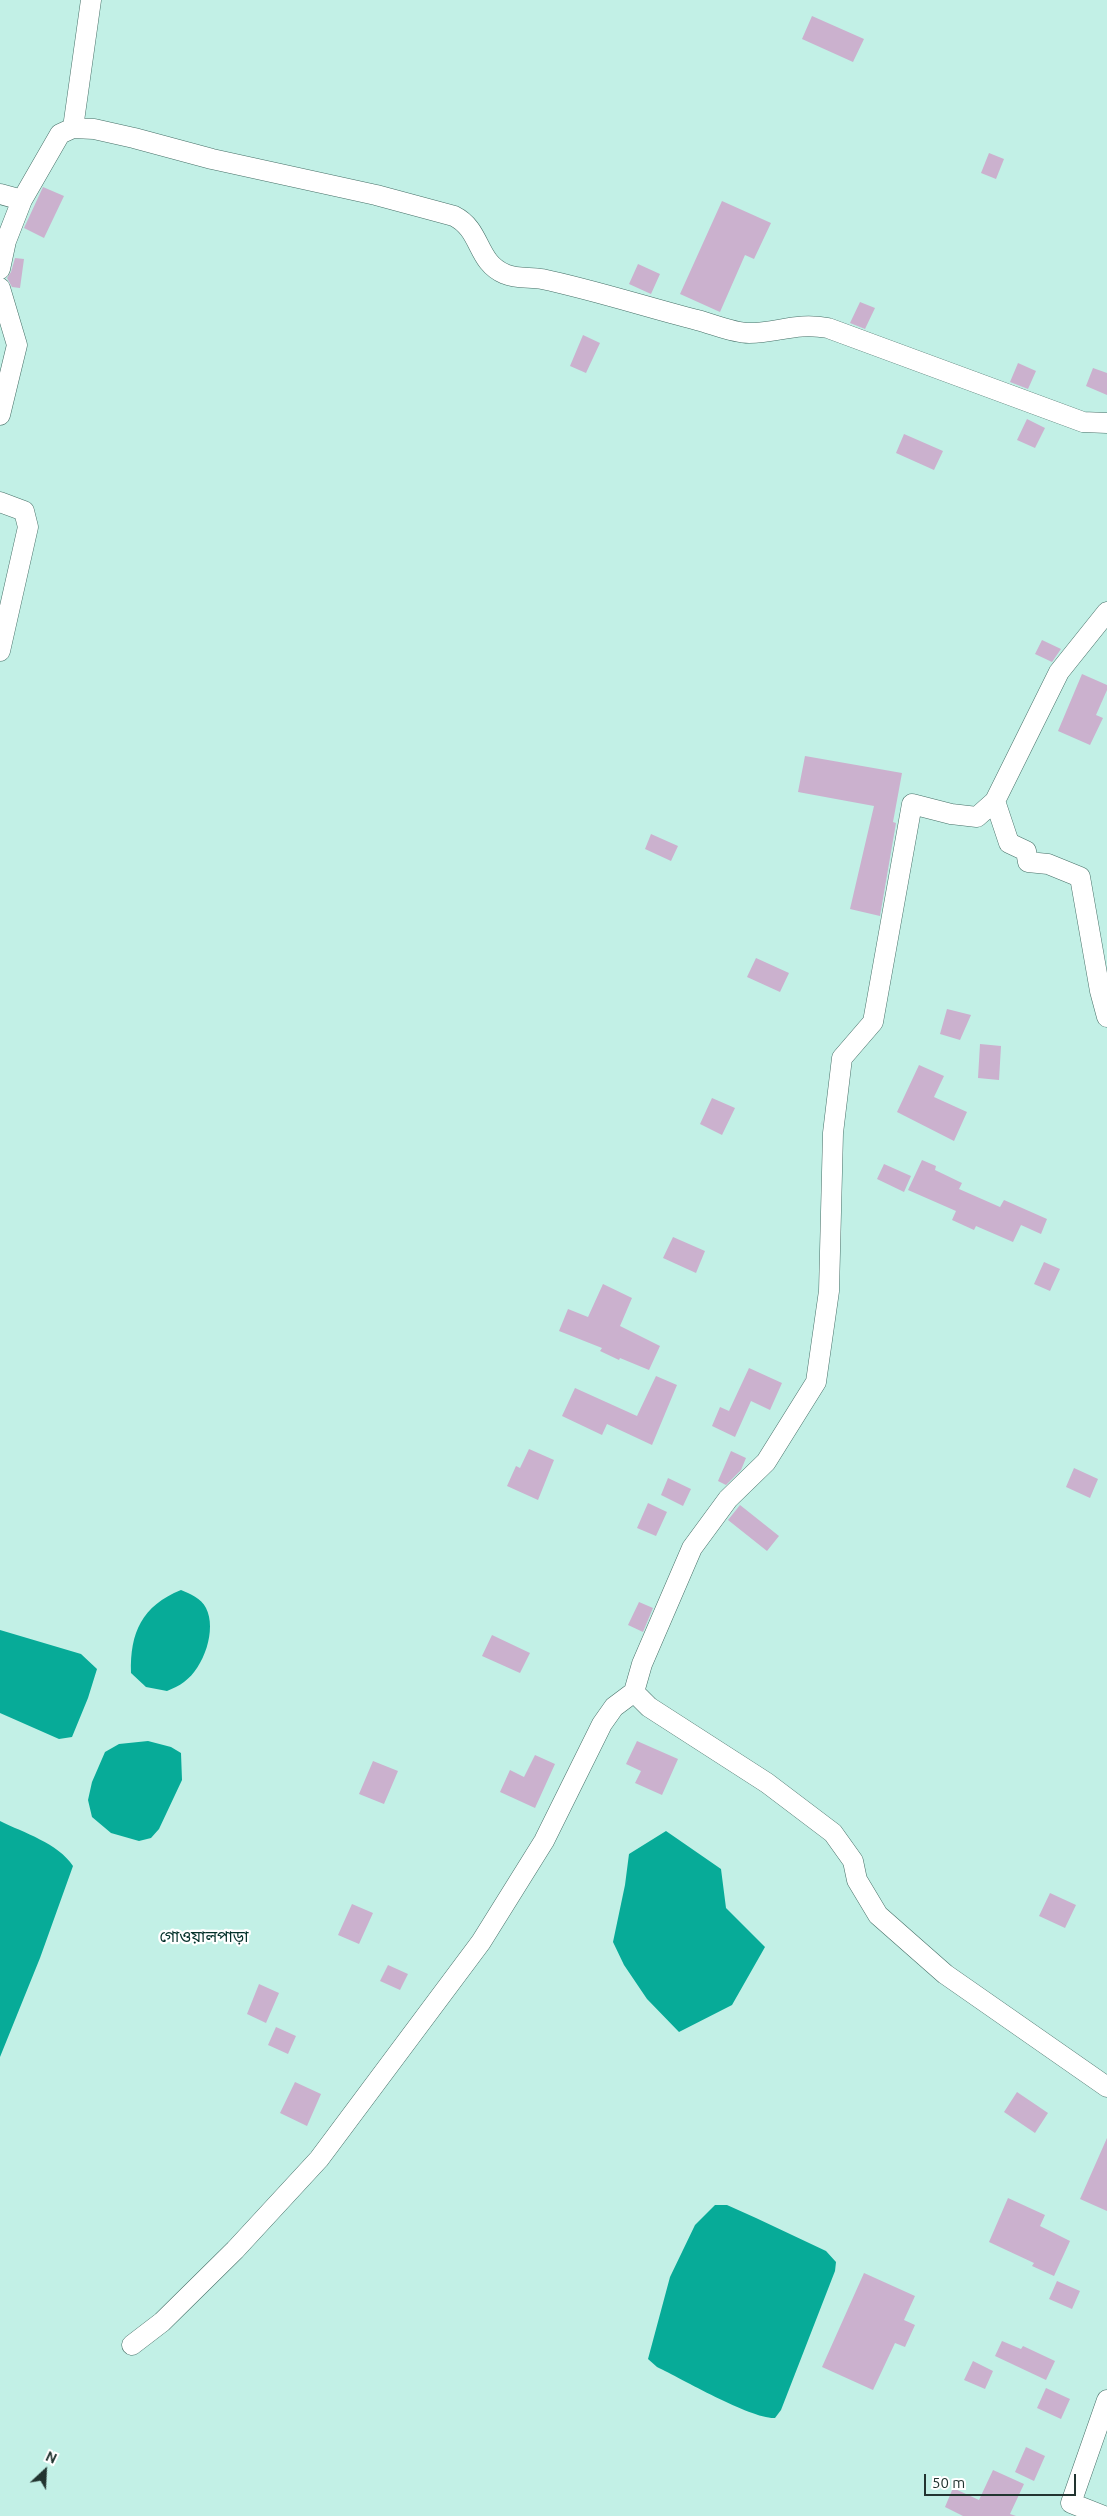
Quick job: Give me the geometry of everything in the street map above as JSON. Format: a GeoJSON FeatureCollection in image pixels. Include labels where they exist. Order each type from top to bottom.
{"type":"FeatureCollection","features":[{"type":"Feature","properties":{"kind":"street"},"geometry":{"type":"LineString","coordinates":[[73,128],[91,0]]}},
{"type":"Feature","properties":{"kind":"street"},"geometry":{"type":"LineString","coordinates":[[0,269],[6,241],[22,200],[60,134],[73,128],[134,138],[212,159],[376,195],[454,216],[466,222],[475,234],[482,254],[490,265],[505,275],[542,279],[748,333],[794,326],[811,325],[828,328],[1083,422],[1107,423]]}},
{"type":"Feature","properties":{"kind":"street"},"geometry":{"type":"LineString","coordinates":[[0,194],[22,200]]}},
{"type":"Feature","properties":{"kind":"street"},"geometry":{"type":"LineString","coordinates":[[0,288],[17,346],[0,415]]}},
{"type":"Feature","properties":{"kind":"street"},"geometry":{"type":"LineString","coordinates":[[0,502],[24,512],[28,528],[0,650]]}},
{"type":"Feature","properties":{"kind":"street"},"geometry":{"type":"LineString","coordinates":[[132,2345],[162,2322],[235,2250],[319,2160],[482,1942],[544,1841],[602,1724],[614,1707],[634,1692],[646,1656],[692,1548],[728,1499],[766,1462],[816,1382],[828,1291],[833,1133],[842,1058],[873,1022],[912,804],[951,814],[976,817],[995,801],[1059,672],[1107,612]]}},
{"type":"Feature","properties":{"kind":"street"},"geometry":{"type":"LineString","coordinates":[[995,801],[1009,843],[1026,851],[1028,862],[1048,864],[1080,877],[1100,991],[1107,1017]]}},
{"type":"Feature","properties":{"kind":"street"},"geometry":{"type":"LineString","coordinates":[[634,1692],[649,1707],[767,1783],[833,1832],[853,1861],[857,1880],[878,1915],[945,1974],[1107,2087]]}},
{"type":"Feature","properties":{"kind":"street"},"geometry":{"type":"LineString","coordinates":[[1104,2516],[1071,2504],[1107,2400]]}},
{"type":"Feature","properties":{"kind":"shaded area"},"geometry":{"type":"Polygon","coordinates":[[[181,1590],[198,1599],[206,1608],[210,1626],[207,1648],[191,1676],[182,1683],[167,1691],[146,1687],[131,1673],[131,1658],[136,1633],[148,1612],[168,1596],[181,1590]]]}},
{"type":"Feature","properties":{"kind":"shaded area"},"geometry":{"type":"Polygon","coordinates":[[[0,1630],[81,1654],[97,1669],[88,1698],[72,1737],[59,1739],[0,1713],[0,1630]]]}},
{"type":"Feature","properties":{"kind":"shaded area"},"geometry":{"type":"Polygon","coordinates":[[[148,1741],[171,1747],[181,1753],[182,1780],[159,1829],[151,1838],[139,1841],[111,1833],[92,1817],[88,1800],[92,1782],[105,1752],[119,1744],[148,1741]]]}},
{"type":"Feature","properties":{"kind":"shaded area"},"geometry":{"type":"Polygon","coordinates":[[[0,1821],[50,1845],[67,1858],[73,1866],[40,1958],[0,2057],[0,1821]]]}},
{"type":"Feature","properties":{"kind":"shaded area"},"geometry":{"type":"Polygon","coordinates":[[[666,1831],[721,1869],[726,1908],[765,1947],[732,2005],[679,2032],[647,1999],[624,1965],[613,1942],[625,1885],[629,1854],[666,1831]]]}},
{"type":"Feature","properties":{"kind":"shaded area"},"geometry":{"type":"Polygon","coordinates":[[[715,2205],[727,2205],[756,2218],[826,2251],[836,2262],[835,2271],[781,2410],[775,2418],[764,2417],[750,2412],[699,2389],[657,2367],[648,2359],[670,2277],[695,2225],[715,2205]]]}},
{"type":"Feature","properties":{"kind":"building"},"geometry":{"type":"Polygon","coordinates":[[[812,16],[864,39],[853,62],[802,39],[812,16]]]}},
{"type":"Feature","properties":{"kind":"building"},"geometry":{"type":"Polygon","coordinates":[[[989,153],[1004,159],[996,179],[981,173],[989,153]]]}},
{"type":"Feature","properties":{"kind":"building"},"geometry":{"type":"Polygon","coordinates":[[[43,187],[64,196],[44,238],[24,228],[43,187]]]}},
{"type":"Feature","properties":{"kind":"building"},"geometry":{"type":"Polygon","coordinates":[[[722,201],[771,223],[754,259],[745,255],[720,312],[680,294],[722,201]]]}},
{"type":"Feature","properties":{"kind":"building"},"geometry":{"type":"Polygon","coordinates":[[[15,258],[24,259],[20,288],[12,287],[7,278],[15,258]]]}},
{"type":"Feature","properties":{"kind":"building"},"geometry":{"type":"Polygon","coordinates":[[[638,264],[660,274],[651,294],[629,284],[638,264]]]}},
{"type":"Feature","properties":{"kind":"building"},"geometry":{"type":"Polygon","coordinates":[[[860,302],[875,308],[865,329],[850,323],[860,302]]]}},
{"type":"Feature","properties":{"kind":"building"},"geometry":{"type":"Polygon","coordinates":[[[583,335],[600,343],[586,373],[570,366],[583,335]]]}},
{"type":"Feature","properties":{"kind":"building"},"geometry":{"type":"Polygon","coordinates":[[[1018,363],[1036,371],[1028,389],[1010,382],[1018,363]]]}},
{"type":"Feature","properties":{"kind":"building"},"geometry":{"type":"Polygon","coordinates":[[[1093,368],[1107,373],[1107,395],[1086,386],[1093,368]]]}},
{"type":"Feature","properties":{"kind":"building"},"geometry":{"type":"Polygon","coordinates":[[[1027,419],[1045,428],[1035,448],[1017,440],[1027,419]]]}},
{"type":"Feature","properties":{"kind":"building"},"geometry":{"type":"Polygon","coordinates":[[[904,434],[943,451],[934,470],[896,453],[904,434]]]}},
{"type":"Feature","properties":{"kind":"building"},"geometry":{"type":"Polygon","coordinates":[[[1042,640],[1061,649],[1052,662],[1035,654],[1042,640]]]}},
{"type":"Feature","properties":{"kind":"building"},"geometry":{"type":"Polygon","coordinates":[[[1082,674],[1107,685],[1107,690],[1096,715],[1103,718],[1090,745],[1058,731],[1082,674]]]}},
{"type":"Feature","properties":{"kind":"building"},"geometry":{"type":"Polygon","coordinates":[[[805,756],[902,773],[893,822],[896,823],[880,916],[850,909],[874,806],[798,792],[805,756]]]}},
{"type":"Feature","properties":{"kind":"building"},"geometry":{"type":"Polygon","coordinates":[[[651,834],[678,846],[671,861],[645,849],[651,834]]]}},
{"type":"Feature","properties":{"kind":"building"},"geometry":{"type":"Polygon","coordinates":[[[756,958],[789,973],[780,992],[747,977],[756,958]]]}},
{"type":"Feature","properties":{"kind":"building"},"geometry":{"type":"Polygon","coordinates":[[[947,1009],[971,1015],[960,1040],[940,1034],[947,1009]]]}},
{"type":"Feature","properties":{"kind":"building"},"geometry":{"type":"Polygon","coordinates":[[[980,1044],[1001,1046],[999,1080],[978,1078],[980,1044]]]}},
{"type":"Feature","properties":{"kind":"building"},"geometry":{"type":"Polygon","coordinates":[[[919,1065],[944,1076],[934,1097],[967,1112],[954,1141],[897,1112],[919,1065]]]}},
{"type":"Feature","properties":{"kind":"building"},"geometry":{"type":"Polygon","coordinates":[[[712,1098],[735,1108],[722,1135],[700,1124],[712,1098]]]}},
{"type":"Feature","properties":{"kind":"building"},"geometry":{"type":"Polygon","coordinates":[[[922,1160],[936,1166],[935,1170],[962,1183],[959,1189],[1000,1207],[1004,1200],[1047,1219],[1041,1234],[1021,1225],[1013,1242],[976,1226],[974,1230],[952,1220],[956,1211],[908,1190],[922,1160]]]}},
{"type":"Feature","properties":{"kind":"building"},"geometry":{"type":"Polygon","coordinates":[[[884,1164],[911,1176],[904,1192],[877,1179],[884,1164]]]}},
{"type":"Feature","properties":{"kind":"building"},"geometry":{"type":"Polygon","coordinates":[[[673,1237],[705,1251],[696,1273],[663,1258],[673,1237]]]}},
{"type":"Feature","properties":{"kind":"building"},"geometry":{"type":"Polygon","coordinates":[[[1044,1262],[1060,1269],[1050,1291],[1034,1284],[1044,1262]]]}},
{"type":"Feature","properties":{"kind":"building"},"geometry":{"type":"Polygon","coordinates":[[[603,1284],[632,1298],[620,1326],[660,1346],[649,1370],[620,1358],[619,1360],[600,1351],[602,1348],[559,1331],[568,1309],[588,1317],[603,1284]]]}},
{"type":"Feature","properties":{"kind":"building"},"geometry":{"type":"Polygon","coordinates":[[[749,1368],[782,1383],[770,1410],[751,1401],[735,1437],[712,1426],[720,1407],[729,1411],[749,1368]]]}},
{"type":"Feature","properties":{"kind":"building"},"geometry":{"type":"Polygon","coordinates":[[[656,1376],[677,1385],[652,1445],[607,1424],[602,1435],[562,1416],[575,1388],[637,1416],[656,1376]]]}},
{"type":"Feature","properties":{"kind":"building"},"geometry":{"type":"Polygon","coordinates":[[[529,1449],[554,1460],[538,1500],[507,1486],[516,1466],[520,1468],[529,1449]]]}},
{"type":"Feature","properties":{"kind":"building"},"geometry":{"type":"Polygon","coordinates":[[[731,1451],[746,1458],[741,1470],[726,1485],[718,1481],[731,1451]]]}},
{"type":"Feature","properties":{"kind":"building"},"geometry":{"type":"Polygon","coordinates":[[[1074,1468],[1098,1479],[1090,1498],[1066,1487],[1074,1468]]]}},
{"type":"Feature","properties":{"kind":"building"},"geometry":{"type":"Polygon","coordinates":[[[668,1478],[691,1489],[683,1506],[661,1495],[668,1478]]]}},
{"type":"Feature","properties":{"kind":"building"},"geometry":{"type":"Polygon","coordinates":[[[648,1503],[667,1512],[656,1536],[637,1528],[648,1503]]]}},
{"type":"Feature","properties":{"kind":"building"},"geometry":{"type":"Polygon","coordinates":[[[740,1505],[779,1536],[767,1551],[728,1520],[740,1505]]]}},
{"type":"Feature","properties":{"kind":"building"},"geometry":{"type":"Polygon","coordinates":[[[639,1602],[653,1608],[643,1632],[628,1625],[639,1602]]]}},
{"type":"Feature","properties":{"kind":"building"},"geometry":{"type":"Polygon","coordinates":[[[492,1635],[530,1653],[520,1673],[482,1656],[492,1635]]]}},
{"type":"Feature","properties":{"kind":"building"},"geometry":{"type":"Polygon","coordinates":[[[637,1741],[678,1759],[662,1795],[635,1783],[641,1771],[626,1764],[637,1741]]]}},
{"type":"Feature","properties":{"kind":"building"},"geometry":{"type":"Polygon","coordinates":[[[535,1755],[555,1764],[535,1808],[500,1792],[510,1770],[524,1777],[535,1755]]]}},
{"type":"Feature","properties":{"kind":"building"},"geometry":{"type":"Polygon","coordinates":[[[373,1761],[398,1771],[384,1804],[359,1794],[373,1761]]]}},
{"type":"Feature","properties":{"kind":"building"},"geometry":{"type":"Polygon","coordinates":[[[1050,1893],[1076,1905],[1065,1928],[1039,1916],[1050,1893]]]}},
{"type":"Feature","properties":{"kind":"building"},"geometry":{"type":"Polygon","coordinates":[[[352,1904],[373,1913],[359,1944],[338,1935],[352,1904]]]}},
{"type":"Feature","properties":{"kind":"building"},"geometry":{"type":"Polygon","coordinates":[[[388,1965],[408,1974],[400,1990],[380,1981],[388,1965]]]}},
{"type":"Feature","properties":{"kind":"building"},"geometry":{"type":"Polygon","coordinates":[[[259,1984],[279,1993],[266,2023],[247,2014],[259,1984]]]}},
{"type":"Feature","properties":{"kind":"building"},"geometry":{"type":"Polygon","coordinates":[[[276,2027],[296,2036],[288,2054],[268,2045],[276,2027]]]}},
{"type":"Feature","properties":{"kind":"building"},"geometry":{"type":"Polygon","coordinates":[[[295,2082],[321,2094],[307,2126],[280,2113],[295,2082]]]}},
{"type":"Feature","properties":{"kind":"building"},"geometry":{"type":"Polygon","coordinates":[[[1017,2092],[1048,2113],[1035,2133],[1004,2112],[1017,2092]]]}},
{"type":"Feature","properties":{"kind":"building"},"geometry":{"type":"Polygon","coordinates":[[[1107,2138],[1107,2211],[1080,2199],[1107,2138]]]}},
{"type":"Feature","properties":{"kind":"building"},"geometry":{"type":"Polygon","coordinates":[[[1008,2198],[1045,2215],[1040,2226],[1070,2241],[1054,2276],[1032,2266],[1034,2263],[989,2242],[1008,2198]]]}},
{"type":"Feature","properties":{"kind":"building"},"geometry":{"type":"Polygon","coordinates":[[[864,2273],[915,2296],[904,2320],[915,2325],[905,2347],[895,2343],[873,2390],[822,2367],[864,2273]]]}},
{"type":"Feature","properties":{"kind":"building"},"geometry":{"type":"Polygon","coordinates":[[[1057,2281],[1080,2291],[1072,2309],[1049,2299],[1057,2281]]]}},
{"type":"Feature","properties":{"kind":"building"},"geometry":{"type":"Polygon","coordinates":[[[1002,2341],[1021,2349],[1023,2346],[1055,2361],[1046,2380],[995,2356],[1002,2341]]]}},
{"type":"Feature","properties":{"kind":"building"},"geometry":{"type":"Polygon","coordinates":[[[973,2361],[993,2371],[985,2389],[964,2380],[973,2361]]]}},
{"type":"Feature","properties":{"kind":"building"},"geometry":{"type":"Polygon","coordinates":[[[1046,2388],[1070,2399],[1061,2419],[1037,2408],[1046,2388]]]}},
{"type":"Feature","properties":{"kind":"building"},"geometry":{"type":"Polygon","coordinates":[[[1026,2447],[1045,2456],[1034,2481],[1015,2472],[1026,2447]]]}},
{"type":"Feature","properties":{"kind":"building"},"geometry":{"type":"Polygon","coordinates":[[[993,2470],[1024,2484],[1010,2514],[1016,2516],[963,2516],[945,2507],[953,2488],[979,2500],[993,2470]]]}},
{"type":"Feature","properties":{"kind":"district","name":"গোওয়ালপাড়া"},"geometry":{"type":"Point","coordinates":[204,1937]}}]}
